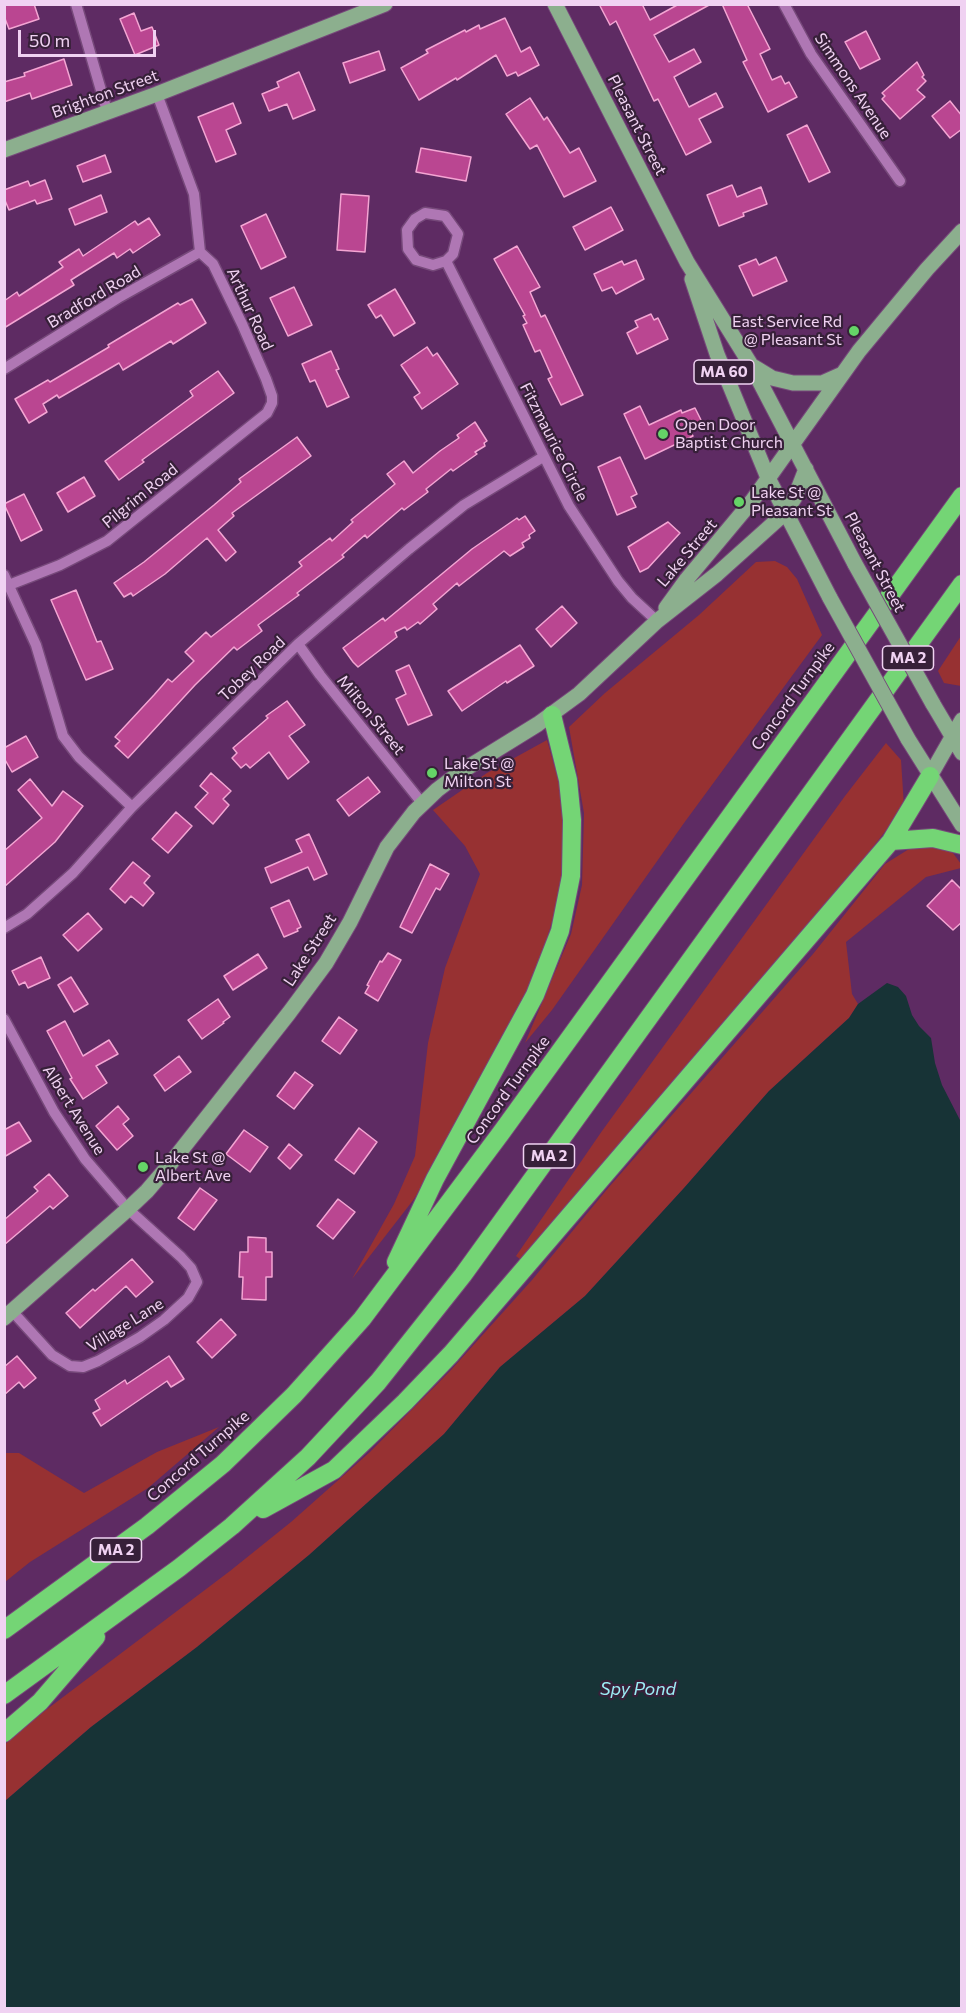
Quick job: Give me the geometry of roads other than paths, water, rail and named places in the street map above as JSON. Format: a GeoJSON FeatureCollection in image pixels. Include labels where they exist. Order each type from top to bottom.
{"type":"FeatureCollection","features":[{"type":"Feature","properties":{"kind":"highway","name":"Concord Turnpike"},"geometry":{"type":"LineString","coordinates":[[4,1630],[147,1526],[223,1464],[310,1379],[380,1297],[956,503],[962,485]]}},
{"type":"Feature","properties":{"kind":"highway","name":"MA 2"},"geometry":{"type":"LineString","coordinates":[[4,1695],[179,1568],[232,1526],[284,1480],[378,1382],[422,1329],[962,584]]}},
{"type":"Feature","properties":{"kind":"highway"},"geometry":{"type":"LineString","coordinates":[[380,1297],[435,1179],[535,995],[560,931],[571,876],[572,820],[568,780],[552,715]]}},
{"type":"Feature","properties":{"kind":"highway"},"geometry":{"type":"LineString","coordinates":[[232,1526],[334,1470],[429,1378],[496,1303],[891,841],[930,776]]}},
{"type":"Feature","properties":{"kind":"highway"},"geometry":{"type":"LineString","coordinates":[[891,841],[933,838],[962,845]]}},
{"type":"Feature","properties":{"kind":"highway"},"geometry":{"type":"LineString","coordinates":[[4,1733],[40,1702],[116,1614]]}},
{"type":"Feature","properties":{"kind":"main road","name":"Brighton Street"},"geometry":{"type":"LineString","coordinates":[[4,150],[157,94],[385,4]]}},
{"type":"Feature","properties":{"kind":"main road","name":"Pleasant Street"},"geometry":{"type":"LineString","coordinates":[[555,4],[687,262],[752,365],[855,564],[962,753]]}},
{"type":"Feature","properties":{"kind":"main road"},"geometry":{"type":"LineString","coordinates":[[792,443],[840,375],[900,301],[962,231]]}},
{"type":"Feature","properties":{"kind":"main road","name":"Pleasant Street"},"geometry":{"type":"LineString","coordinates":[[687,262],[717,354],[784,513],[908,738],[962,825]]}},
{"type":"Feature","properties":{"kind":"main road"},"geometry":{"type":"LineString","coordinates":[[752,365],[772,378],[794,383],[822,383],[840,375]]}},
{"type":"Feature","properties":{"kind":"main road","name":"Lake Street"},"geometry":{"type":"LineString","coordinates":[[657,621],[687,579],[738,519],[792,443]]}},
{"type":"Feature","properties":{"kind":"main road","name":"Lake Street"},"geometry":{"type":"LineString","coordinates":[[8,1315],[128,1209],[171,1163],[309,986],[339,941],[393,838],[422,803],[462,771],[552,715],[604,672],[657,621],[717,574],[784,513],[795,498],[806,469]]}},
{"type":"Feature","properties":{"kind":"main road"},"geometry":{"type":"LineString","coordinates":[[930,776],[962,720]]}},
{"type":"Feature","properties":{"kind":"street"},"geometry":{"type":"LineString","coordinates":[[76,4],[107,111]]}},
{"type":"Feature","properties":{"kind":"street","name":"Simmons Avenue"},"geometry":{"type":"LineString","coordinates":[[784,4],[811,54],[900,181]]}},
{"type":"Feature","properties":{"kind":"street"},"geometry":{"type":"LineString","coordinates":[[157,94],[194,194],[200,252]]}},
{"type":"Feature","properties":{"kind":"street"},"geometry":{"type":"LineString","coordinates":[[425,213],[445,216],[458,234],[453,254],[446,261],[433,265],[416,260],[408,249],[407,230],[415,219],[425,213]]}},
{"type":"Feature","properties":{"kind":"street","name":"Bradford Road"},"geometry":{"type":"LineString","coordinates":[[4,369],[118,298],[200,252]]}},
{"type":"Feature","properties":{"kind":"street","name":"Arthur Road"},"geometry":{"type":"LineString","coordinates":[[200,252],[213,264],[242,324],[266,379],[272,404]]}},
{"type":"Feature","properties":{"kind":"street","name":"Fitzmaurice Circle"},"geometry":{"type":"LineString","coordinates":[[446,261],[573,513],[600,557],[632,598],[657,621]]}},
{"type":"Feature","properties":{"kind":"street","name":"Pilgrim Road"},"geometry":{"type":"LineString","coordinates":[[7,580],[60,565],[107,541],[267,413],[272,404]]}},
{"type":"Feature","properties":{"kind":"street","name":"Tobey Road"},"geometry":{"type":"LineString","coordinates":[[4,928],[27,914],[59,887],[132,807],[298,644],[408,549],[464,505],[543,457]]}},
{"type":"Feature","properties":{"kind":"street"},"geometry":{"type":"LineString","coordinates":[[7,580],[36,645],[63,736],[79,757],[132,807]]}},
{"type":"Feature","properties":{"kind":"street","name":"Milton Street"},"geometry":{"type":"LineString","coordinates":[[298,644],[422,803]]}},
{"type":"Feature","properties":{"kind":"street","name":"Albert Avenue"},"geometry":{"type":"LineString","coordinates":[[4,1019],[68,1134],[85,1159],[128,1209]]}},
{"type":"Feature","properties":{"kind":"street","name":"Village Lane"},"geometry":{"type":"LineString","coordinates":[[8,1315],[52,1355],[76,1367],[98,1361],[140,1337],[178,1309],[194,1289],[195,1275],[181,1257],[128,1209]]}},
{"type":"Feature","properties":{"kind":"water","name":"Spy Pond"},"geometry":{"type":"Polygon","coordinates":[[[887,983],[898,987],[906,996],[912,1015],[931,1038],[935,1063],[942,1085],[961,1122],[961,2008],[5,2008],[5,1801],[91,1727],[197,1647],[309,1555],[444,1434],[500,1367],[585,1296],[769,1091],[849,1018],[858,1004],[887,983]]]}},
{"type":"Feature","properties":{"kind":"place","name":"East Service Rd @ Pleasant St"},"geometry":{"type":"Point","coordinates":[854,331]}},
{"type":"Feature","properties":{"kind":"place","name":"Open Door Baptist Church"},"geometry":{"type":"Point","coordinates":[663,434]}},
{"type":"Feature","properties":{"kind":"place","name":"Lake St @ Pleasant St"},"geometry":{"type":"Point","coordinates":[739,502]}},
{"type":"Feature","properties":{"kind":"place","name":"Lake St @ Milton St"},"geometry":{"type":"Point","coordinates":[432,773]}},
{"type":"Feature","properties":{"kind":"place","name":"Lake St @ Albert Ave"},"geometry":{"type":"Point","coordinates":[143,1167]}}]}
